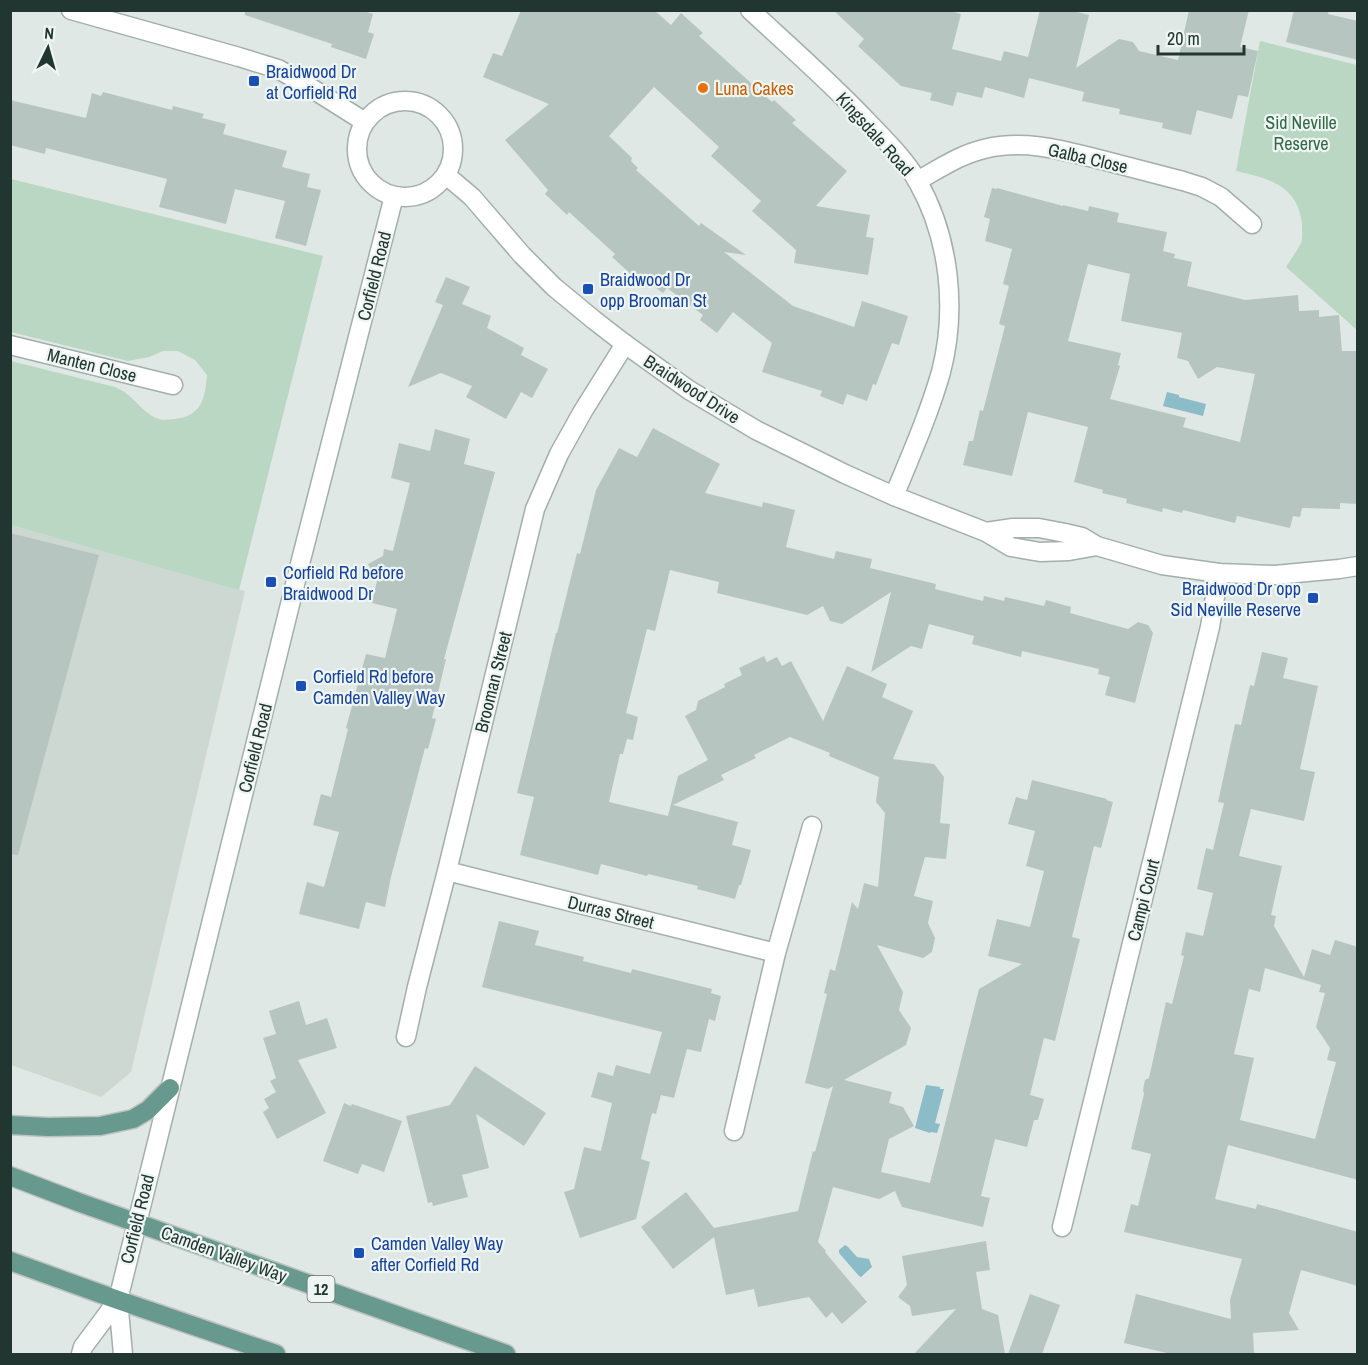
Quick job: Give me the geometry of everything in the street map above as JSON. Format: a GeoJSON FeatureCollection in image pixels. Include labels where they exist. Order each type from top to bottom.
{"type":"FeatureCollection","features":[{"type":"Feature","properties":{"kind":"main road"},"geometry":{"type":"LineString","coordinates":[[10,1125],[100,1126],[133,1119],[148,1110],[170,1088]]}},
{"type":"Feature","properties":{"kind":"main road","name":"Camden Valley Way"},"geometry":{"type":"LineString","coordinates":[[10,1176],[506,1354]]}},
{"type":"Feature","properties":{"kind":"main road"},"geometry":{"type":"LineString","coordinates":[[10,1261],[276,1354]]}},
{"type":"Feature","properties":{"kind":"street"},"geometry":{"type":"LineString","coordinates":[[71,10],[100,14],[278,69],[365,122]]}},
{"type":"Feature","properties":{"kind":"street","name":"Kingsdale Road"},"geometry":{"type":"LineString","coordinates":[[750,10],[844,97],[902,160],[917,181],[931,208],[939,233],[949,287],[947,340],[941,371],[930,405],[894,496]]}},
{"type":"Feature","properties":{"kind":"street"},"geometry":{"type":"LineString","coordinates":[[408,102],[425,105],[438,115],[448,128],[453,144],[452,160],[446,175],[436,186],[423,194],[409,197],[394,196],[380,190],[368,180],[360,167],[357,151],[358,136],[365,122],[377,110],[392,103],[408,102]]}},
{"type":"Feature","properties":{"kind":"street","name":"Galba Close"},"geometry":{"type":"LineString","coordinates":[[917,181],[962,156],[982,149],[1002,145],[1037,146],[1059,149],[1202,187],[1221,197],[1252,224]]}},
{"type":"Feature","properties":{"kind":"street","name":"Braidwood Drive"},"geometry":{"type":"LineString","coordinates":[[446,175],[472,197],[522,255],[554,287],[625,344],[689,390],[756,430],[845,474],[986,532],[1011,547],[1040,552],[1069,551],[1097,546],[1162,565],[1219,573],[1275,575],[1358,566]]}},
{"type":"Feature","properties":{"kind":"street","name":"Corfield Road"},"geometry":{"type":"LineString","coordinates":[[118,1300],[301,560],[394,196]]}},
{"type":"Feature","properties":{"kind":"street","name":"Brooman Street"},"geometry":{"type":"LineString","coordinates":[[406,1037],[535,509],[568,437],[625,344]]}},
{"type":"Feature","properties":{"kind":"street","name":"Manten Close"},"geometry":{"type":"LineString","coordinates":[[10,345],[174,385]]}},
{"type":"Feature","properties":{"kind":"street","name":"Campi Court"},"geometry":{"type":"LineString","coordinates":[[1062,1227],[1210,627],[1219,573]]}},
{"type":"Feature","properties":{"kind":"street"},"geometry":{"type":"LineString","coordinates":[[734,1131],[776,953],[812,826]]}},
{"type":"Feature","properties":{"kind":"street","name":"Durras Street"},"geometry":{"type":"LineString","coordinates":[[447,871],[776,953]]}},
{"type":"Feature","properties":{"kind":"street"},"geometry":{"type":"LineString","coordinates":[[81,1354],[83,1347],[118,1300]]}},
{"type":"Feature","properties":{"kind":"street"},"geometry":{"type":"LineString","coordinates":[[118,1300],[123,1354]]}},
{"type":"Feature","properties":{"kind":"shaded area"},"geometry":{"type":"Polygon","coordinates":[[[11,525],[245,591],[131,1072],[101,1097],[11,1065],[11,525]]]}},
{"type":"Feature","properties":{"kind":"green space","name":"Sid Neville Reserve"},"geometry":{"type":"Polygon","coordinates":[[[1260,41],[1357,65],[1357,330],[1286,267],[1302,239],[1300,212],[1295,201],[1280,186],[1236,171],[1260,41]]]}},
{"type":"Feature","properties":{"kind":"green space"},"geometry":{"type":"Polygon","coordinates":[[[11,179],[323,256],[239,590],[11,525],[11,361],[115,387],[126,393],[148,414],[163,420],[184,417],[196,410],[203,398],[207,375],[195,360],[178,351],[163,351],[149,357],[128,361],[11,332],[11,179]]]}},
{"type":"Feature","properties":{"kind":"water"},"geometry":{"type":"Polygon","coordinates":[[[1167,392],[1206,404],[1203,416],[1163,406],[1167,392]]]}},
{"type":"Feature","properties":{"kind":"water"},"geometry":{"type":"Polygon","coordinates":[[[926,1085],[944,1089],[935,1123],[940,1124],[937,1133],[915,1128],[926,1085]]]}},
{"type":"Feature","properties":{"kind":"water"},"geometry":{"type":"Polygon","coordinates":[[[845,1245],[857,1257],[869,1259],[872,1267],[861,1277],[839,1253],[845,1245]]]}},
{"type":"Feature","properties":{"kind":"building"},"geometry":{"type":"Polygon","coordinates":[[[245,10],[361,10],[373,14],[368,32],[374,34],[366,59],[331,47],[332,44],[245,15],[245,10]]]}},
{"type":"Feature","properties":{"kind":"building"},"geometry":{"type":"Polygon","coordinates":[[[521,10],[654,10],[671,25],[681,13],[703,33],[699,36],[772,102],[774,100],[796,120],[792,123],[847,171],[816,206],[870,215],[866,237],[874,238],[868,275],[794,263],[796,250],[752,211],[761,201],[711,156],[719,147],[654,87],[609,136],[632,158],[631,161],[638,168],[636,170],[699,226],[701,223],[746,255],[724,252],[793,306],[854,327],[862,301],[908,316],[899,345],[892,343],[876,385],[873,384],[867,401],[847,394],[843,405],[820,396],[822,391],[762,372],[772,343],[733,312],[717,333],[700,320],[703,315],[667,288],[663,293],[637,274],[634,277],[612,257],[615,254],[569,212],[567,215],[545,194],[548,190],[505,140],[549,104],[483,77],[493,53],[502,56],[521,10]]]}},
{"type":"Feature","properties":{"kind":"building"},"geometry":{"type":"Polygon","coordinates":[[[833,10],[947,10],[961,14],[952,49],[1001,61],[1004,51],[1028,57],[1040,10],[1069,10],[1089,15],[1076,68],[1119,39],[1133,42],[1139,51],[1178,60],[1189,10],[1249,10],[1240,47],[1258,51],[1248,97],[1238,95],[1232,119],[1197,110],[1191,135],[1162,128],[1163,123],[1119,114],[1120,109],[1082,101],[1084,92],[1029,78],[1024,98],[985,87],[982,98],[957,92],[953,106],[930,100],[932,93],[901,86],[858,46],[864,39],[833,10]]]}},
{"type":"Feature","properties":{"kind":"building"},"geometry":{"type":"Polygon","coordinates":[[[1294,10],[1329,10],[1328,14],[1358,21],[1358,60],[1286,42],[1294,10]]]}},
{"type":"Feature","properties":{"kind":"building"},"geometry":{"type":"Polygon","coordinates":[[[103,92],[172,110],[173,106],[204,114],[202,118],[226,124],[223,134],[287,151],[282,167],[310,174],[307,187],[321,190],[306,246],[275,238],[285,201],[235,189],[226,224],[159,207],[167,179],[46,148],[45,154],[10,145],[10,100],[86,118],[92,93],[101,96],[103,92]]]}},
{"type":"Feature","properties":{"kind":"building"},"geometry":{"type":"Polygon","coordinates":[[[992,188],[1088,211],[1089,206],[1119,213],[1117,222],[1167,232],[1163,251],[1175,254],[1174,258],[1192,262],[1187,286],[1245,300],[1298,295],[1299,311],[1319,310],[1319,317],[1339,315],[1342,351],[1358,351],[1358,504],[1340,503],[1340,509],[1302,508],[1300,517],[1293,516],[1290,528],[1237,516],[1235,523],[1183,510],[1182,513],[1163,508],[1162,512],[1126,503],[1127,499],[1102,493],[1103,490],[1074,482],[1088,427],[1028,412],[1012,476],[963,465],[969,441],[973,441],[980,410],[983,411],[1005,326],[999,324],[1009,286],[1003,284],[1012,249],[985,241],[990,219],[984,217],[992,188]],[[1088,264],[1068,341],[1121,353],[1118,365],[1120,366],[1110,399],[1186,418],[1183,427],[1240,442],[1255,374],[1217,367],[1198,379],[1188,361],[1177,358],[1182,333],[1121,321],[1130,274],[1088,264]]]}},
{"type":"Feature","properties":{"kind":"building"},"geometry":{"type":"Polygon","coordinates":[[[446,277],[470,287],[462,304],[491,316],[487,328],[524,348],[521,355],[548,369],[532,398],[521,392],[506,419],[466,397],[472,386],[441,373],[408,387],[443,305],[435,302],[446,277]]]}},
{"type":"Feature","properties":{"kind":"building"},"geometry":{"type":"Polygon","coordinates":[[[653,428],[720,464],[705,493],[762,507],[763,502],[795,510],[786,547],[834,559],[836,551],[872,559],[870,568],[936,584],[935,589],[983,601],[984,596],[1004,601],[1005,597],[1044,606],[1046,600],[1071,607],[1070,613],[1128,629],[1138,622],[1148,625],[1153,633],[1135,703],[1105,695],[1110,677],[1098,674],[1099,669],[1022,651],[1021,657],[972,644],[974,636],[929,624],[922,649],[911,646],[871,672],[891,592],[842,624],[830,621],[823,606],[807,615],[717,593],[719,582],[670,570],[655,631],[647,629],[626,713],[638,717],[633,740],[627,739],[623,754],[620,754],[609,802],[668,816],[678,776],[708,760],[685,716],[696,710],[698,701],[742,675],[739,668],[764,656],[767,662],[777,657],[782,666],[791,661],[823,721],[847,666],[887,684],[882,697],[913,711],[893,759],[934,764],[944,777],[940,823],[950,824],[946,859],[925,857],[914,896],[933,901],[928,923],[935,938],[932,952],[923,958],[877,945],[903,992],[899,1010],[911,1028],[906,1045],[844,1080],[892,1092],[889,1103],[903,1107],[914,1126],[889,1139],[881,1172],[930,1183],[979,989],[1022,964],[988,956],[997,919],[1030,927],[1044,871],[1026,866],[1035,831],[1008,824],[1016,797],[1027,800],[1032,780],[1113,802],[1101,848],[1094,846],[1072,937],[1080,939],[1055,1041],[1044,1038],[1030,1095],[1044,1099],[1038,1120],[1034,1120],[1027,1147],[995,1139],[981,1196],[990,1198],[983,1227],[902,1207],[895,1191],[879,1199],[833,1187],[818,1242],[867,1302],[842,1324],[832,1312],[826,1318],[809,1297],[758,1307],[754,1289],[726,1295],[714,1237],[673,1269],[641,1227],[686,1192],[714,1228],[798,1211],[833,1086],[828,1089],[805,1083],[827,994],[824,993],[830,969],[835,971],[852,902],[858,909],[864,883],[878,887],[885,813],[876,802],[879,777],[829,756],[830,753],[790,737],[754,755],[756,758],[721,775],[724,780],[673,805],[738,822],[732,845],[751,850],[735,899],[697,889],[698,886],[601,864],[598,875],[520,855],[534,797],[517,793],[556,633],[577,553],[580,554],[596,490],[619,448],[637,457],[653,428]]]}},
{"type":"Feature","properties":{"kind":"building"},"geometry":{"type":"Polygon","coordinates":[[[435,429],[470,439],[464,464],[495,472],[444,659],[446,659],[432,718],[436,719],[428,749],[425,748],[385,907],[366,902],[359,929],[299,914],[307,882],[324,887],[339,832],[313,825],[321,794],[331,797],[348,729],[346,728],[366,654],[385,658],[397,609],[372,603],[377,581],[368,564],[383,556],[384,549],[393,551],[410,483],[391,478],[399,443],[430,451],[435,429]]]}},
{"type":"Feature","properties":{"kind":"building"},"geometry":{"type":"Polygon","coordinates":[[[10,533],[99,555],[18,855],[10,854],[10,533]]]}},
{"type":"Feature","properties":{"kind":"building"},"geometry":{"type":"Polygon","coordinates":[[[1262,652],[1288,658],[1283,678],[1318,686],[1300,769],[1315,772],[1304,821],[1251,809],[1239,856],[1282,866],[1271,915],[1276,916],[1274,926],[1304,977],[1312,949],[1330,955],[1335,940],[1358,947],[1358,1180],[1228,1145],[1215,1199],[1256,1209],[1257,1204],[1358,1232],[1358,1286],[1301,1270],[1289,1313],[1299,1330],[1253,1333],[1254,1354],[1171,1354],[1124,1343],[1136,1294],[1231,1319],[1230,1300],[1242,1259],[1124,1232],[1131,1204],[1138,1206],[1151,1154],[1131,1149],[1144,1094],[1145,1080],[1149,1078],[1166,1002],[1172,1004],[1184,956],[1181,955],[1186,932],[1203,936],[1213,893],[1197,889],[1206,848],[1213,850],[1224,803],[1218,802],[1235,724],[1241,725],[1250,685],[1254,686],[1262,652]],[[1265,968],[1260,992],[1249,989],[1234,1054],[1254,1058],[1240,1120],[1315,1139],[1336,1062],[1327,1060],[1330,1048],[1316,1027],[1325,993],[1319,992],[1321,985],[1265,968]]]}},
{"type":"Feature","properties":{"kind":"building"},"geometry":{"type":"Polygon","coordinates":[[[499,921],[539,931],[535,945],[584,957],[583,961],[631,973],[632,969],[712,989],[711,993],[721,996],[715,1021],[709,1019],[701,1052],[687,1049],[674,1098],[661,1095],[656,1114],[652,1113],[641,1159],[650,1162],[636,1219],[580,1238],[564,1192],[574,1189],[584,1147],[601,1151],[612,1103],[591,1097],[598,1072],[613,1076],[616,1065],[650,1074],[662,1032],[482,987],[499,921]]]}},
{"type":"Feature","properties":{"kind":"building"},"geometry":{"type":"Polygon","coordinates":[[[299,1001],[306,1025],[327,1018],[337,1048],[298,1060],[326,1113],[277,1139],[263,1112],[269,1108],[264,1099],[276,1092],[270,1081],[276,1078],[263,1038],[276,1034],[269,1011],[299,1001]]]}},
{"type":"Feature","properties":{"kind":"building"},"geometry":{"type":"Polygon","coordinates":[[[475,1066],[546,1113],[524,1146],[476,1114],[489,1168],[462,1175],[468,1197],[433,1206],[432,1202],[428,1203],[406,1116],[450,1105],[475,1066]]]}},
{"type":"Feature","properties":{"kind":"building"},"geometry":{"type":"Polygon","coordinates":[[[344,1103],[402,1121],[384,1172],[362,1164],[358,1174],[323,1161],[344,1103]]]}},
{"type":"Feature","properties":{"kind":"building"},"geometry":{"type":"Polygon","coordinates":[[[986,1241],[990,1270],[976,1272],[982,1309],[998,1315],[1005,1354],[914,1354],[956,1309],[912,1316],[910,1306],[898,1297],[907,1285],[902,1256],[986,1241]]]}},
{"type":"Feature","properties":{"kind":"building"},"geometry":{"type":"Polygon","coordinates":[[[1030,1294],[1060,1305],[1042,1354],[1008,1354],[1030,1294]]]}},
{"type":"Feature","properties":{"kind":"place","name":"Braidwood Dr at Corfield Rd"},"geometry":{"type":"Point","coordinates":[254,81]}},
{"type":"Feature","properties":{"kind":"place","name":"Luna Cakes"},"geometry":{"type":"Point","coordinates":[703,88]}},
{"type":"Feature","properties":{"kind":"place","name":"Braidwood Dr opp Brooman St"},"geometry":{"type":"Point","coordinates":[588,289]}},
{"type":"Feature","properties":{"kind":"place","name":"Corfield Rd before Braidwood Dr"},"geometry":{"type":"Point","coordinates":[271,582]}},
{"type":"Feature","properties":{"kind":"place","name":"Braidwood Dr opp Sid Neville Reserve"},"geometry":{"type":"Point","coordinates":[1313,598]}},
{"type":"Feature","properties":{"kind":"place","name":"Corfield Rd before Camden Valley Way"},"geometry":{"type":"Point","coordinates":[301,686]}},
{"type":"Feature","properties":{"kind":"place","name":"Camden Valley Way after Corfield Rd"},"geometry":{"type":"Point","coordinates":[359,1253]}}]}
